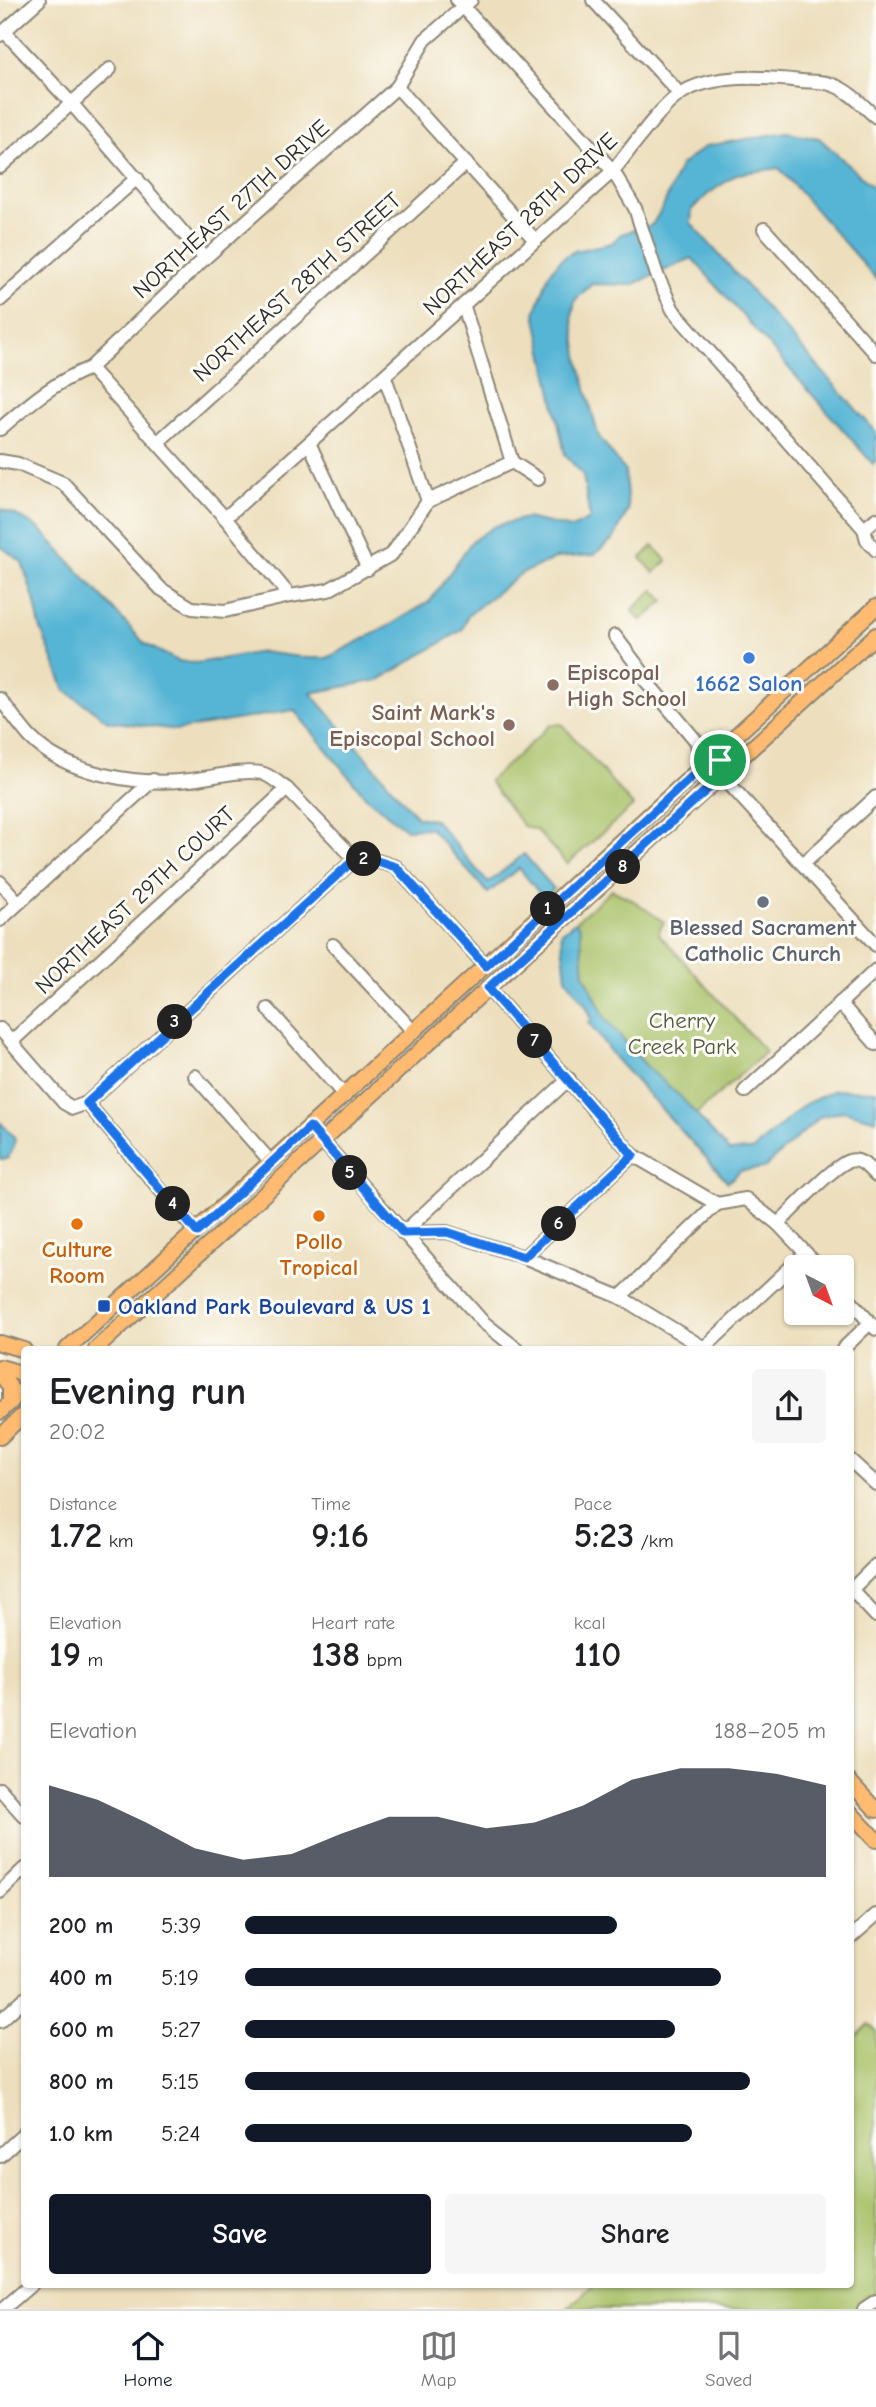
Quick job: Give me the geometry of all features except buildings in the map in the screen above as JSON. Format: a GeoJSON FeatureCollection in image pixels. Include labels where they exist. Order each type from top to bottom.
{"type":"FeatureCollection","features":[{"type":"Feature","properties":{"kind":"main road"},"geometry":{"type":"LineString","coordinates":[[70,1346],[876,607]]}},
{"type":"Feature","properties":{"kind":"main road"},"geometry":{"type":"LineString","coordinates":[[99,1346],[876,635]]}},
{"type":"Feature","properties":{"kind":"main road"},"geometry":{"type":"LineString","coordinates":[[722,776],[719,766],[724,747]]}},
{"type":"Feature","properties":{"kind":"main road"},"geometry":{"type":"LineString","coordinates":[[708,761],[711,777],[708,789]]}},
{"type":"Feature","properties":{"kind":"main road"},"geometry":{"type":"LineString","coordinates":[[540,916],[539,929],[545,936]]}},
{"type":"Feature","properties":{"kind":"main road"},"geometry":{"type":"LineString","coordinates":[[486,966],[488,988]]}},
{"type":"Feature","properties":{"kind":"main road"},"geometry":{"type":"LineString","coordinates":[[190,1263],[186,1250],[193,1236]]}},
{"type":"Feature","properties":{"kind":"main road"},"geometry":{"type":"LineString","coordinates":[[0,1343],[21,1349]]}},
{"type":"Feature","properties":{"kind":"main road"},"geometry":{"type":"LineString","coordinates":[[0,1367],[21,1373]]}},
{"type":"Feature","properties":{"kind":"main road"},"geometry":{"type":"LineString","coordinates":[[0,1373],[10,1387],[5,1407]]}},
{"type":"Feature","properties":{"kind":"main road"},"geometry":{"type":"LineString","coordinates":[[5,1407],[21,1392]]}},
{"type":"Feature","properties":{"kind":"main road"},"geometry":{"type":"LineString","coordinates":[[0,1437],[21,1417]]}},
{"type":"Feature","properties":{"kind":"main road"},"geometry":{"type":"LineString","coordinates":[[854,1786],[874,1808]]}},
{"type":"Feature","properties":{"kind":"main road"},"geometry":{"type":"LineString","coordinates":[[854,1802],[874,1808]]}},
{"type":"Feature","properties":{"kind":"main road"},"geometry":{"type":"LineString","coordinates":[[854,1816],[876,1839]]}},
{"type":"Feature","properties":{"kind":"street"},"geometry":{"type":"LineString","coordinates":[[39,0],[2,33],[72,104],[205,258]]}},
{"type":"Feature","properties":{"kind":"street"},"geometry":{"type":"LineString","coordinates":[[593,0],[680,94]]}},
{"type":"Feature","properties":{"kind":"street"},"geometry":{"type":"LineString","coordinates":[[464,2],[613,171],[635,208],[657,275],[668,301],[681,320],[870,532]]}},
{"type":"Feature","properties":{"kind":"street","name":"NORTHEAST 27TH DRIVE"},"geometry":{"type":"LineString","coordinates":[[0,429],[50,387],[90,368],[205,258],[397,87],[425,40],[464,2]]}},
{"type":"Feature","properties":{"kind":"street"},"geometry":{"type":"LineString","coordinates":[[0,167],[110,69]]}},
{"type":"Feature","properties":{"kind":"street","name":"NORTHEAST 28TH DRIVE"},"geometry":{"type":"LineString","coordinates":[[225,518],[310,445],[613,171],[680,94],[697,86],[734,78],[830,83],[844,90],[876,117]]}},
{"type":"Feature","properties":{"kind":"street"},"geometry":{"type":"LineString","coordinates":[[397,87],[535,240]]}},
{"type":"Feature","properties":{"kind":"street","name":"NORTHEAST 28TH STREET"},"geometry":{"type":"LineString","coordinates":[[158,442],[466,163]]}},
{"type":"Feature","properties":{"kind":"street"},"geometry":{"type":"LineString","coordinates":[[0,300],[137,178]]}},
{"type":"Feature","properties":{"kind":"street"},"geometry":{"type":"LineString","coordinates":[[765,229],[876,354]]}},
{"type":"Feature","properties":{"kind":"street"},"geometry":{"type":"LineString","coordinates":[[464,307],[512,462],[538,480]]}},
{"type":"Feature","properties":{"kind":"street"},"geometry":{"type":"LineString","coordinates":[[90,368],[225,518],[290,596]]}},
{"type":"Feature","properties":{"kind":"street"},"geometry":{"type":"LineString","coordinates":[[385,377],[428,501]]}},
{"type":"Feature","properties":{"kind":"street"},"geometry":{"type":"LineString","coordinates":[[310,445],[368,569]]}},
{"type":"Feature","properties":{"kind":"street"},"geometry":{"type":"LineString","coordinates":[[0,461],[18,464],[63,483],[161,589],[192,608],[225,611],[328,590],[393,554],[428,501],[512,462]]}},
{"type":"Feature","properties":{"kind":"street"},"geometry":{"type":"LineString","coordinates":[[876,519],[867,540],[876,551]]}},
{"type":"Feature","properties":{"kind":"street"},"geometry":{"type":"LineString","coordinates":[[615,636],[646,681],[697,742],[698,750],[708,761]]}},
{"type":"Feature","properties":{"kind":"street"},"geometry":{"type":"LineString","coordinates":[[0,699],[31,738],[60,760],[92,772],[127,779],[153,780],[186,780],[262,773],[287,789],[355,859],[377,861],[396,867],[486,966]]}},
{"type":"Feature","properties":{"kind":"street"},"geometry":{"type":"LineString","coordinates":[[722,776],[876,945]]}},
{"type":"Feature","properties":{"kind":"street"},"geometry":{"type":"LineString","coordinates":[[0,920],[153,780]]}},
{"type":"Feature","properties":{"kind":"street","name":"NORTHEAST 29TH COURT"},"geometry":{"type":"LineString","coordinates":[[11,1042],[287,789]]}},
{"type":"Feature","properties":{"kind":"street"},"geometry":{"type":"LineString","coordinates":[[803,864],[876,797]]}},
{"type":"Feature","properties":{"kind":"street"},"geometry":{"type":"LineString","coordinates":[[0,1029],[64,1103],[73,1108],[87,1103],[355,859]]}},
{"type":"Feature","properties":{"kind":"street"},"geometry":{"type":"LineString","coordinates":[[0,882],[18,902]]}},
{"type":"Feature","properties":{"kind":"street"},"geometry":{"type":"LineString","coordinates":[[333,945],[414,1032]]}},
{"type":"Feature","properties":{"kind":"street"},"geometry":{"type":"LineString","coordinates":[[745,1091],[876,970]]}},
{"type":"Feature","properties":{"kind":"street"},"geometry":{"type":"LineString","coordinates":[[488,988],[633,1155],[718,1204]]}},
{"type":"Feature","properties":{"kind":"street"},"geometry":{"type":"LineString","coordinates":[[840,1003],[876,1044]]}},
{"type":"Feature","properties":{"kind":"street"},"geometry":{"type":"LineString","coordinates":[[268,1009],[345,1096]]}},
{"type":"Feature","properties":{"kind":"street"},"geometry":{"type":"LineString","coordinates":[[195,1076],[271,1161]]}},
{"type":"Feature","properties":{"kind":"street"},"geometry":{"type":"LineString","coordinates":[[403,1233],[569,1079]]}},
{"type":"Feature","properties":{"kind":"street"},"geometry":{"type":"LineString","coordinates":[[87,1103],[193,1236]]}},
{"type":"Feature","properties":{"kind":"street"},"geometry":{"type":"LineString","coordinates":[[310,1127],[483,1322],[513,1346]]}},
{"type":"Feature","properties":{"kind":"street"},"geometry":{"type":"LineString","coordinates":[[524,1257],[633,1155]]}},
{"type":"Feature","properties":{"kind":"street"},"geometry":{"type":"LineString","coordinates":[[778,1224],[838,1167],[850,1160],[863,1162],[876,1177]]}},
{"type":"Feature","properties":{"kind":"street"},"geometry":{"type":"LineString","coordinates":[[620,1297],[718,1204],[746,1199],[778,1224],[806,1253],[708,1346]]}},
{"type":"Feature","properties":{"kind":"street"},"geometry":{"type":"LineString","coordinates":[[403,1233],[447,1232],[524,1257],[620,1297],[700,1346]]}},
{"type":"Feature","properties":{"kind":"street"},"geometry":{"type":"LineString","coordinates":[[848,1346],[873,1326],[854,1305]]}},
{"type":"Feature","properties":{"kind":"street"},"geometry":{"type":"LineString","coordinates":[[854,1464],[876,1484]]}},
{"type":"Feature","properties":{"kind":"street"},"geometry":{"type":"LineString","coordinates":[[854,1585],[876,1565]]}},
{"type":"Feature","properties":{"kind":"street"},"geometry":{"type":"LineString","coordinates":[[854,1591],[876,1616]]}},
{"type":"Feature","properties":{"kind":"street"},"geometry":{"type":"LineString","coordinates":[[0,1789],[21,1813]]}},
{"type":"Feature","properties":{"kind":"street"},"geometry":{"type":"LineString","coordinates":[[0,1892],[21,1872]]}},
{"type":"Feature","properties":{"kind":"street"},"geometry":{"type":"LineString","coordinates":[[854,1934],[876,1915]]}},
{"type":"Feature","properties":{"kind":"street"},"geometry":{"type":"LineString","coordinates":[[0,2021],[21,2002]]}},
{"type":"Feature","properties":{"kind":"street"},"geometry":{"type":"LineString","coordinates":[[0,2156],[19,2146]]}},
{"type":"Feature","properties":{"kind":"street"},"geometry":{"type":"LineString","coordinates":[[3,2309],[27,2288]]}},
{"type":"Feature","properties":{"kind":"street"},"geometry":{"type":"LineString","coordinates":[[864,2309],[876,2301]]}},
{"type":"Feature","properties":{"kind":"green space"},"geometry":{"type":"Polygon","coordinates":[[[653,546],[667,561],[654,573],[641,558],[653,546]]]}},
{"type":"Feature","properties":{"kind":"green space"},"geometry":{"type":"Polygon","coordinates":[[[654,590],[664,601],[641,621],[632,610],[654,590]]]}},
{"type":"Feature","properties":{"kind":"green space"},"geometry":{"type":"Polygon","coordinates":[[[562,724],[633,806],[567,864],[536,830],[523,826],[489,781],[551,725],[562,724]]]}},
{"type":"Feature","properties":{"kind":"green space","name":"Cherry Creek Park"},"geometry":{"type":"Polygon","coordinates":[[[612,890],[631,899],[664,922],[658,933],[766,1052],[696,1114],[648,1068],[606,1020],[584,974],[580,928],[575,922],[612,890]]]}},
{"type":"Feature","properties":{"kind":"green space"},"geometry":{"type":"Polygon","coordinates":[[[869,2024],[876,2032],[876,2309],[567,2309],[590,2288],[854,2288],[854,2039],[869,2024]]]}},
{"type":"Feature","properties":{"kind":"water"},"geometry":{"type":"Polygon","coordinates":[[[787,132],[819,138],[876,190],[876,279],[779,168],[737,174],[692,209],[691,223],[876,432],[876,460],[873,464],[692,258],[632,285],[592,284],[575,300],[572,317],[579,361],[598,435],[625,471],[628,510],[614,538],[594,555],[556,558],[522,573],[468,615],[462,630],[379,680],[311,693],[417,817],[435,820],[488,883],[524,854],[554,889],[544,899],[519,868],[488,893],[430,828],[405,829],[364,795],[294,710],[177,730],[108,721],[65,690],[40,627],[22,562],[0,546],[0,509],[40,529],[145,644],[178,661],[196,663],[262,652],[327,658],[430,601],[472,541],[495,526],[526,518],[572,528],[590,519],[583,475],[565,455],[535,313],[549,274],[561,259],[575,251],[612,243],[621,234],[652,225],[664,205],[680,166],[706,146],[787,132]]]}},
{"type":"Feature","properties":{"kind":"water"},"geometry":{"type":"Polygon","coordinates":[[[575,922],[580,928],[584,974],[606,1020],[648,1068],[681,1097],[729,1151],[753,1150],[805,1104],[835,1090],[876,1091],[876,1120],[843,1111],[820,1117],[764,1168],[740,1171],[728,1182],[616,1059],[589,1023],[592,1019],[586,1006],[566,978],[561,933],[575,922]]]}},
{"type":"Feature","properties":{"kind":"water"},"geometry":{"type":"Polygon","coordinates":[[[0,1122],[15,1138],[7,1159],[0,1159],[0,1122]]]}},
{"type":"Feature","properties":{"kind":"place","name":"1662 Salon"},"geometry":{"type":"Point","coordinates":[749,658]}},
{"type":"Feature","properties":{"kind":"place","name":"Episcopal High School"},"geometry":{"type":"Point","coordinates":[553,685]}},
{"type":"Feature","properties":{"kind":"place","name":"Saint Mark's Episcopal School"},"geometry":{"type":"Point","coordinates":[509,725]}},
{"type":"Feature","properties":{"kind":"place","name":"Blessed Sacrament Catholic Church"},"geometry":{"type":"Point","coordinates":[763,902]}},
{"type":"Feature","properties":{"kind":"place","name":"Pollo Tropical"},"geometry":{"type":"Point","coordinates":[319,1216]}},
{"type":"Feature","properties":{"kind":"place","name":"Culture Room"},"geometry":{"type":"Point","coordinates":[77,1224]}},
{"type":"Feature","properties":{"kind":"place","name":"Oakland Park Boulevard & US 1"},"geometry":{"type":"Point","coordinates":[104,1306]}},
{"type":"Feature","properties":{"kind":"route"},"geometry":{"type":"LineString","coordinates":[[724,747],[720,760],[722,776],[488,988],[633,1155],[524,1257],[447,1232],[403,1233],[310,1127],[197,1232],[87,1103],[355,859],[377,861],[396,867],[486,966],[724,747]]}}]}
